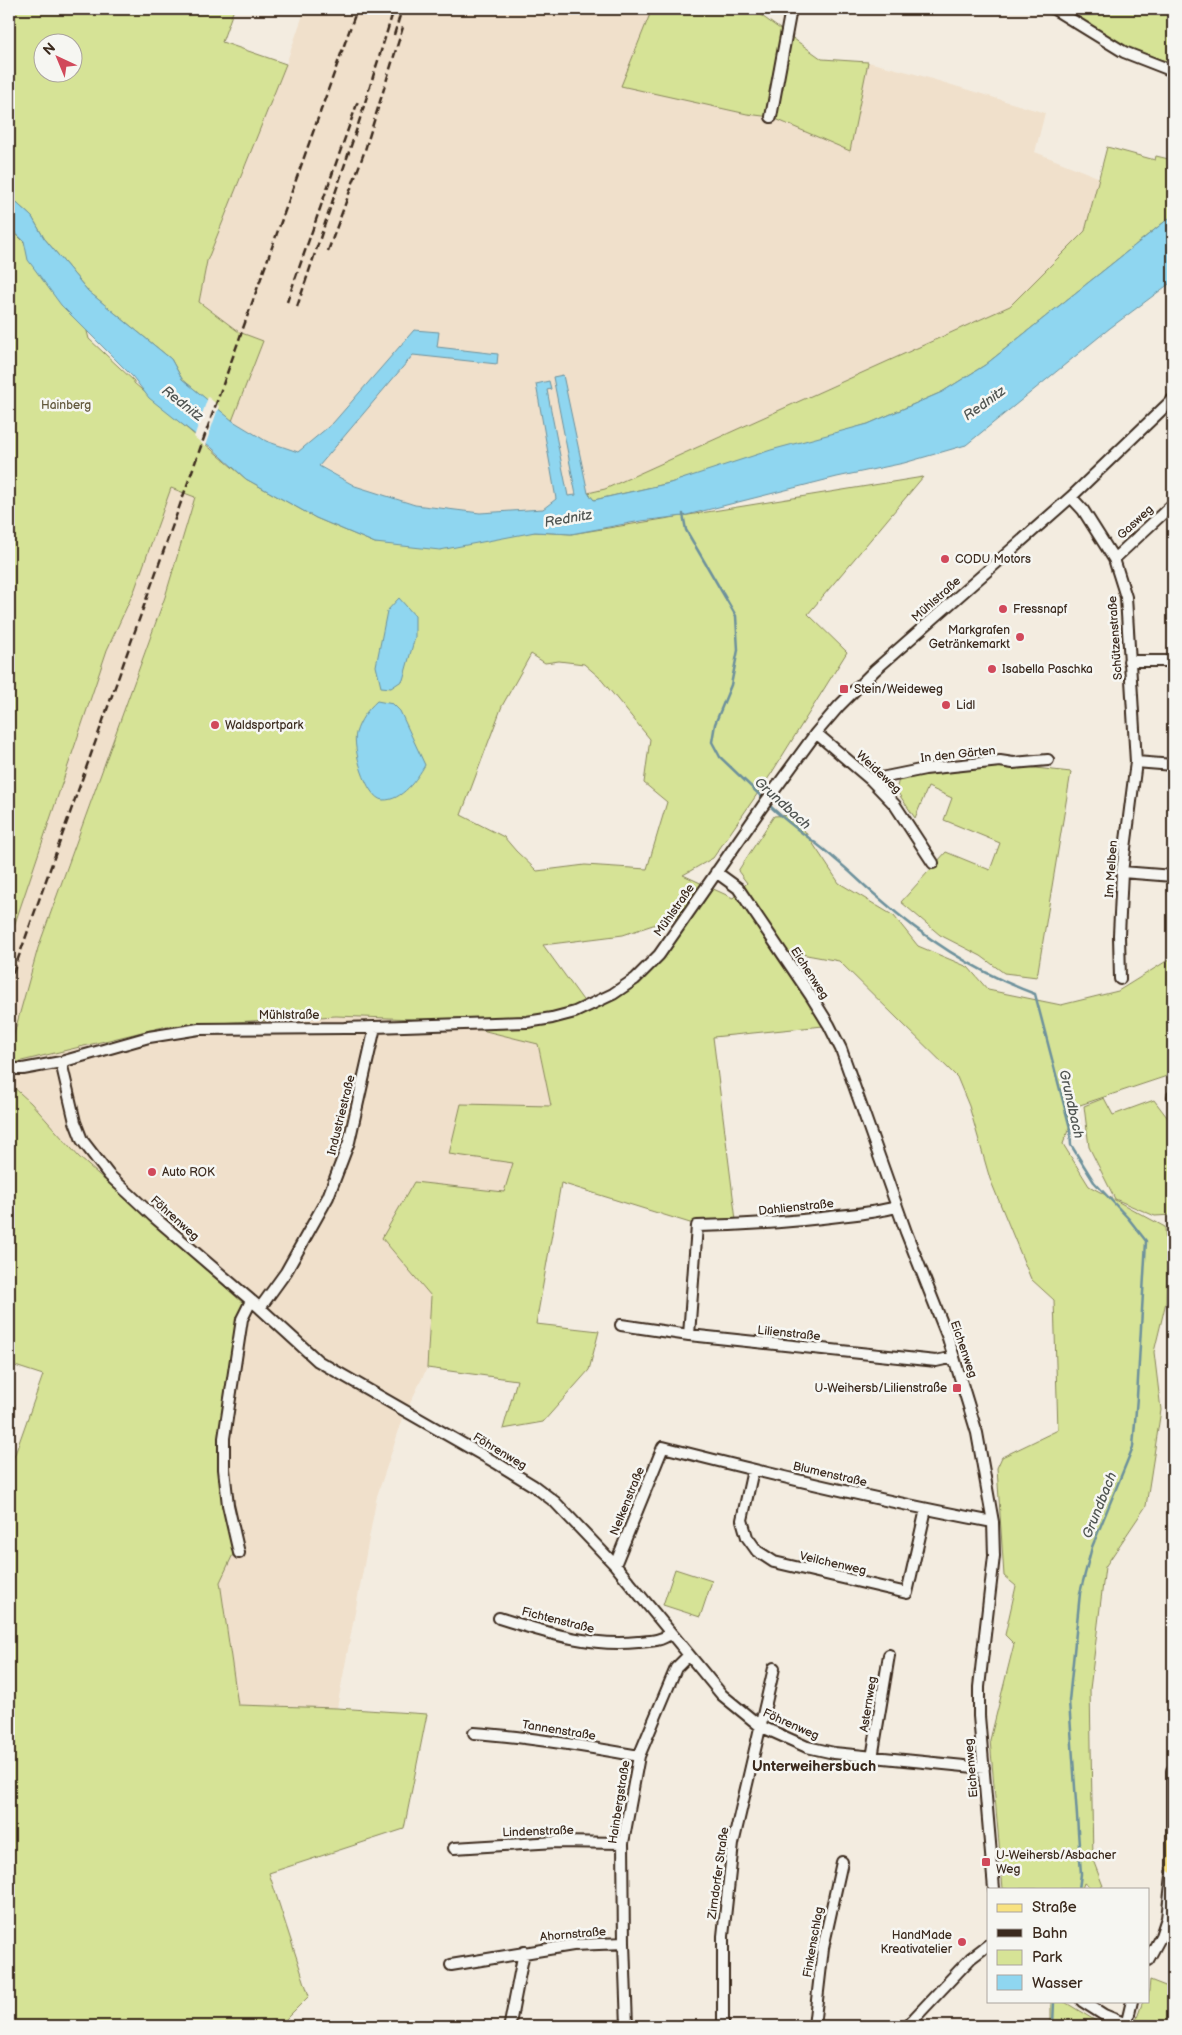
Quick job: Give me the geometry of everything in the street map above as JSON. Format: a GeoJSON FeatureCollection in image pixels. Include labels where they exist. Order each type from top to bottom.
{"type":"FeatureCollection","features":[{"type":"Feature","properties":{"kind":"main road"},"geometry":{"type":"LineString","coordinates":[[1173,1772],[1173,1867]]}},
{"type":"Feature","properties":{"kind":"street"},"geometry":{"type":"LineString","coordinates":[[772,117],[792,9]]}},
{"type":"Feature","properties":{"kind":"street"},"geometry":{"type":"LineString","coordinates":[[1054,9],[1124,52],[1173,70]]}},
{"type":"Feature","properties":{"kind":"street","name":"Mühlstraße"},"geometry":{"type":"LineString","coordinates":[[11,1069],[61,1062],[150,1037],[198,1029],[374,1027],[527,1022],[574,1012],[613,994],[635,979],[659,955],[763,805],[816,733],[839,706],[875,670],[1071,497],[1173,399]]}},
{"type":"Feature","properties":{"kind":"street","name":"Schützenstraße"},"geometry":{"type":"LineString","coordinates":[[1071,497],[1083,510],[1114,559],[1126,597],[1136,762]]}},
{"type":"Feature","properties":{"kind":"street","name":"Gasweg"},"geometry":{"type":"LineString","coordinates":[[1114,559],[1173,504]]}},
{"type":"Feature","properties":{"kind":"street"},"geometry":{"type":"LineString","coordinates":[[1129,660],[1173,661]]}},
{"type":"Feature","properties":{"kind":"street","name":"Weideweg"},"geometry":{"type":"LineString","coordinates":[[816,733],[871,780],[896,805],[933,863]]}},
{"type":"Feature","properties":{"kind":"street","name":"In den Gärten"},"geometry":{"type":"LineString","coordinates":[[871,780],[940,768],[1000,761],[1013,763],[1048,760]]}},
{"type":"Feature","properties":{"kind":"street"},"geometry":{"type":"LineString","coordinates":[[1136,762],[1173,766]]}},
{"type":"Feature","properties":{"kind":"street","name":"Im Melben"},"geometry":{"type":"LineString","coordinates":[[1120,979],[1119,935],[1122,872],[1136,762]]}},
{"type":"Feature","properties":{"kind":"street","name":"Eichenweg"},"geometry":{"type":"LineString","coordinates":[[716,872],[738,888],[811,996],[841,1049],[896,1207],[954,1357],[977,1434],[993,1522],[992,1582],[979,1687],[979,1716],[994,1888]]}},
{"type":"Feature","properties":{"kind":"street"},"geometry":{"type":"LineString","coordinates":[[1122,872],[1173,876]]}},
{"type":"Feature","properties":{"kind":"street","name":"Industriestraße"},"geometry":{"type":"LineString","coordinates":[[260,1308],[286,1272],[328,1197],[349,1142],[374,1027]]}},
{"type":"Feature","properties":{"kind":"street","name":"Föhrenweg"},"geometry":{"type":"LineString","coordinates":[[61,1062],[75,1122],[82,1140],[109,1175],[154,1218],[251,1300],[318,1361],[534,1486],[555,1502],[615,1565],[670,1634],[731,1703],[760,1726],[807,1746],[834,1753],[984,1768]]}},
{"type":"Feature","properties":{"kind":"street","name":"Dahlienstraße"},"geometry":{"type":"LineString","coordinates":[[689,1335],[697,1226],[747,1225],[813,1219],[896,1207]]}},
{"type":"Feature","properties":{"kind":"street"},"geometry":{"type":"LineString","coordinates":[[239,1553],[228,1505],[224,1470],[224,1438],[242,1319],[251,1300]]}},
{"type":"Feature","properties":{"kind":"street","name":"Lilienstraße"},"geometry":{"type":"LineString","coordinates":[[621,1325],[689,1335],[936,1361],[954,1357]]}},
{"type":"Feature","properties":{"kind":"street","name":"Nelkenstraße"},"geometry":{"type":"LineString","coordinates":[[615,1565],[663,1447]]}},
{"type":"Feature","properties":{"kind":"street","name":"Blumenstraße"},"geometry":{"type":"LineString","coordinates":[[663,1447],[752,1470],[993,1522]]}},
{"type":"Feature","properties":{"kind":"street","name":"Veilchenweg"},"geometry":{"type":"LineString","coordinates":[[752,1470],[743,1515],[747,1537],[754,1548],[766,1558],[786,1565],[907,1593],[926,1509]]}},
{"type":"Feature","properties":{"kind":"street","name":"Fichtenstraße"},"geometry":{"type":"LineString","coordinates":[[498,1618],[568,1638],[599,1643],[619,1644],[663,1639],[670,1634]]}},
{"type":"Feature","properties":{"kind":"street","name":"Hainbergstraße"},"geometry":{"type":"LineString","coordinates":[[627,2026],[623,1843],[639,1756],[676,1668],[689,1655]]}},
{"type":"Feature","properties":{"kind":"street","name":"Asternweg"},"geometry":{"type":"LineString","coordinates":[[872,1758],[889,1656]]}},
{"type":"Feature","properties":{"kind":"street","name":"Zirndorfer Straße"},"geometry":{"type":"LineString","coordinates":[[723,2026],[723,1936],[733,1844],[774,1668]]}},
{"type":"Feature","properties":{"kind":"street","name":"Tannenstraße"},"geometry":{"type":"LineString","coordinates":[[474,1733],[563,1742],[639,1756]]}},
{"type":"Feature","properties":{"kind":"street","name":"Lindenstraße"},"geometry":{"type":"LineString","coordinates":[[454,1848],[556,1842],[623,1843]]}},
{"type":"Feature","properties":{"kind":"street","name":"Finkenschlag"},"geometry":{"type":"LineString","coordinates":[[814,2026],[823,1948],[842,1862]]}},
{"type":"Feature","properties":{"kind":"street"},"geometry":{"type":"LineString","coordinates":[[1150,1956],[1161,1936],[1167,1918],[1173,1867]]}},
{"type":"Feature","properties":{"kind":"street","name":"Ahornstraße"},"geometry":{"type":"LineString","coordinates":[[451,1965],[573,1945],[624,1943]]}},
{"type":"Feature","properties":{"kind":"street"},"geometry":{"type":"LineString","coordinates":[[908,2026],[971,1958],[987,1946]]}},
{"type":"Feature","properties":{"kind":"street","name":"Ahornstraße"},"geometry":{"type":"LineString","coordinates":[[510,2024],[524,1952]]}},
{"type":"Feature","properties":{"kind":"street"},"geometry":{"type":"LineString","coordinates":[[1084,2002],[1104,2015],[1126,2025],[1132,2002]]}},
{"type":"Feature","properties":{"kind":"shaded area"},"geometry":{"type":"Polygon","coordinates":[[[305,9],[652,9],[622,86],[747,114],[771,117],[849,150],[868,62],[912,73],[1045,113],[1035,152],[1100,178],[1085,231],[1010,306],[605,489],[556,499],[543,509],[480,513],[415,505],[355,486],[298,452],[266,441],[232,421],[263,341],[239,332],[199,302],[207,261],[286,64],[305,9]]]}},
{"type":"Feature","properties":{"kind":"shaded area"},"geometry":{"type":"Polygon","coordinates":[[[171,488],[195,497],[165,596],[38,948],[9,1052],[9,941],[107,650],[135,589],[171,488]]]}},
{"type":"Feature","properties":{"kind":"shaded area"},"geometry":{"type":"Polygon","coordinates":[[[336,1016],[441,1020],[538,1044],[551,1106],[461,1104],[449,1153],[514,1163],[504,1192],[414,1182],[382,1238],[431,1296],[427,1368],[403,1418],[377,1496],[337,1708],[238,1705],[220,1582],[235,1550],[219,1475],[224,1409],[243,1303],[79,1157],[31,1103],[9,1083],[9,1064],[167,1026],[336,1016]]]}},
{"type":"Feature","properties":{"kind":"green space"},"geometry":{"type":"Polygon","coordinates":[[[9,9],[234,9],[222,42],[286,64],[207,261],[199,302],[239,332],[263,341],[232,421],[182,379],[171,359],[88,291],[44,238],[32,217],[9,196],[9,9]]]}},
{"type":"Feature","properties":{"kind":"green space"},"geometry":{"type":"Polygon","coordinates":[[[652,9],[752,9],[822,59],[868,62],[850,151],[771,117],[747,114],[621,86],[652,9]]]}},
{"type":"Feature","properties":{"kind":"green space"},"geometry":{"type":"Polygon","coordinates":[[[1062,9],[1173,9],[1173,62],[1140,56],[1062,9]]]}},
{"type":"Feature","properties":{"kind":"green space"},"geometry":{"type":"Polygon","coordinates":[[[1107,147],[1155,160],[1156,156],[1173,160],[1173,215],[985,365],[942,392],[868,424],[670,483],[594,500],[588,493],[605,489],[1010,306],[1085,231],[1107,147]]]}},
{"type":"Feature","properties":{"kind":"green space","name":"Hainberg"},"geometry":{"type":"Polygon","coordinates":[[[9,227],[38,256],[82,312],[89,339],[134,383],[246,479],[316,518],[375,543],[535,532],[571,534],[923,477],[808,614],[847,652],[771,774],[713,858],[683,875],[733,898],[747,883],[738,871],[774,816],[794,815],[839,883],[894,916],[918,946],[968,967],[988,990],[1061,1005],[1118,991],[1173,957],[1173,1074],[1077,1106],[1063,1144],[1089,1186],[1165,1227],[1166,1302],[1154,1352],[1161,1410],[1146,1506],[1105,1567],[1090,1689],[1093,1860],[1103,1886],[1091,1888],[1084,1883],[1082,1888],[1003,1888],[990,1740],[1014,1644],[1005,1635],[1016,1586],[1004,1576],[997,1468],[1002,1457],[1058,1430],[1054,1300],[1031,1279],[990,1179],[969,1106],[957,1077],[839,961],[796,953],[780,957],[823,1026],[713,1037],[736,1220],[690,1223],[561,1183],[536,1324],[599,1331],[589,1370],[543,1422],[503,1429],[517,1380],[427,1368],[431,1296],[382,1238],[414,1182],[504,1192],[513,1163],[449,1154],[461,1104],[551,1106],[538,1044],[441,1020],[336,1016],[167,1026],[9,1064],[9,1052],[38,948],[165,597],[195,497],[171,488],[135,589],[107,650],[9,941],[9,227]],[[531,654],[502,706],[461,815],[504,837],[537,871],[585,865],[647,869],[667,802],[644,783],[650,739],[599,677],[584,664],[559,661],[545,663],[531,654]],[[680,916],[623,935],[543,945],[588,1007],[656,956],[680,916]]]}},
{"type":"Feature","properties":{"kind":"green space"},"geometry":{"type":"Polygon","coordinates":[[[1008,765],[1071,772],[1037,977],[1004,973],[981,956],[940,935],[901,902],[946,852],[990,870],[1000,843],[944,820],[952,798],[928,787],[915,818],[896,790],[899,779],[948,771],[1008,765]]]}},
{"type":"Feature","properties":{"kind":"green space"},"geometry":{"type":"Polygon","coordinates":[[[9,1083],[31,1103],[79,1157],[243,1303],[224,1409],[219,1475],[235,1550],[220,1582],[238,1705],[337,1708],[427,1714],[404,1829],[269,1873],[309,1996],[279,2026],[9,2026],[9,1471],[43,1375],[9,1364],[9,1083]]]}},
{"type":"Feature","properties":{"kind":"green space"},"geometry":{"type":"Polygon","coordinates":[[[1104,1098],[1113,1115],[1154,1100],[1173,1125],[1173,1215],[1155,1216],[1115,1199],[1089,1147],[1084,1106],[1104,1098]]]}},
{"type":"Feature","properties":{"kind":"green space"},"geometry":{"type":"Polygon","coordinates":[[[675,1569],[712,1581],[700,1617],[663,1605],[675,1569]]]}},
{"type":"Feature","properties":{"kind":"green space"},"geometry":{"type":"Polygon","coordinates":[[[1150,1980],[1173,1989],[1173,2026],[1134,2026],[1143,2002],[1150,2002],[1150,1980]]]}},
{"type":"Feature","properties":{"kind":"green space"},"geometry":{"type":"Polygon","coordinates":[[[1051,2002],[1065,2002],[1096,2021],[1097,2026],[1049,2026],[1051,2025],[1051,2002]]]}},
{"type":"Feature","properties":{"kind":"water","name":"Rednitz"},"geometry":{"type":"Polygon","coordinates":[[[9,196],[32,217],[44,238],[88,291],[171,359],[182,379],[233,421],[266,441],[298,452],[333,423],[414,330],[439,332],[437,347],[498,354],[497,364],[413,355],[319,466],[355,486],[415,505],[480,513],[543,509],[556,499],[536,384],[549,381],[551,389],[547,390],[568,496],[576,495],[553,377],[563,375],[588,493],[594,500],[670,483],[771,450],[868,424],[942,392],[985,365],[1173,215],[1173,281],[1110,328],[966,445],[904,463],[837,477],[683,516],[641,521],[571,534],[535,532],[440,550],[375,543],[316,518],[246,479],[212,448],[149,398],[133,377],[61,305],[28,260],[24,241],[9,227],[9,196]]]}},
{"type":"Feature","properties":{"kind":"water"},"geometry":{"type":"Polygon","coordinates":[[[399,598],[415,616],[415,637],[403,680],[391,688],[381,687],[376,666],[387,611],[399,598]]]}},
{"type":"Feature","properties":{"kind":"water"},"geometry":{"type":"Polygon","coordinates":[[[377,701],[393,704],[400,711],[425,765],[418,777],[403,793],[383,800],[371,791],[366,782],[358,760],[355,740],[360,724],[367,712],[377,701]]]}},
{"type":"Feature","properties":{"kind":"pier"},"geometry":{"type":"Polygon","coordinates":[[[208,397],[219,406],[205,446],[194,437],[208,397]]]}},
{"type":"Feature","properties":{"kind":"waterway","name":"Grundbach"},"geometry":{"type":"LineString","coordinates":[[683,514],[686,530],[736,616],[738,650],[731,685],[715,724],[712,742],[720,757],[765,800]]}},
{"type":"Feature","properties":{"kind":"waterway","name":"Grundbach"},"geometry":{"type":"LineString","coordinates":[[768,804],[914,927],[972,965],[1035,994],[1070,1128],[1071,1145],[1094,1182],[1128,1218],[1146,1241],[1133,1447],[1092,1547],[1080,1593],[1069,1701],[1081,1874],[1079,1888]]}},
{"type":"Feature","properties":{"kind":"waterway","name":"Grundbach"},"geometry":{"type":"LineString","coordinates":[[1053,2026],[1054,2002]]}},
{"type":"Feature","properties":{"kind":"railway"},"geometry":{"type":"LineString","coordinates":[[9,984],[357,9]]}},
{"type":"Feature","properties":{"kind":"railway"},"geometry":{"type":"LineString","coordinates":[[297,307],[358,125],[394,9]]}},
{"type":"Feature","properties":{"kind":"railway"},"geometry":{"type":"LineString","coordinates":[[394,35],[402,9]]}},
{"type":"Feature","properties":{"kind":"railway"},"geometry":{"type":"LineString","coordinates":[[328,251],[365,150],[403,27]]}},
{"type":"Feature","properties":{"kind":"railway"},"geometry":{"type":"LineString","coordinates":[[287,302],[358,101]]}},
{"type":"Feature","properties":{"kind":"place","name":"CODU Motors"},"geometry":{"type":"Point","coordinates":[945,559]}},
{"type":"Feature","properties":{"kind":"place","name":"Fressnapf"},"geometry":{"type":"Point","coordinates":[1003,609]}},
{"type":"Feature","properties":{"kind":"place","name":"Markgrafen Getränkemarkt"},"geometry":{"type":"Point","coordinates":[1020,637]}},
{"type":"Feature","properties":{"kind":"place","name":"Isabella Paschka"},"geometry":{"type":"Point","coordinates":[992,669]}},
{"type":"Feature","properties":{"kind":"place","name":"Stein/Weideweg"},"geometry":{"type":"Point","coordinates":[844,689]}},
{"type":"Feature","properties":{"kind":"place","name":"Lidl"},"geometry":{"type":"Point","coordinates":[946,705]}},
{"type":"Feature","properties":{"kind":"place","name":"Waldsportpark"},"geometry":{"type":"Point","coordinates":[215,725]}},
{"type":"Feature","properties":{"kind":"place","name":"Auto ROK"},"geometry":{"type":"Point","coordinates":[152,1172]}},
{"type":"Feature","properties":{"kind":"place","name":"U-Weihersb/Lilienstraße"},"geometry":{"type":"Point","coordinates":[957,1388]}},
{"type":"Feature","properties":{"kind":"place","name":"U-Weihersb/Asbacher Weg"},"geometry":{"type":"Point","coordinates":[986,1862]}},
{"type":"Feature","properties":{"kind":"place","name":"HandMade Kreativatelier"},"geometry":{"type":"Point","coordinates":[962,1942]}},
{"type":"Feature","properties":{"kind":"district","name":"Unterweihersbuch"},"geometry":{"type":"Point","coordinates":[814,1766]}}]}
